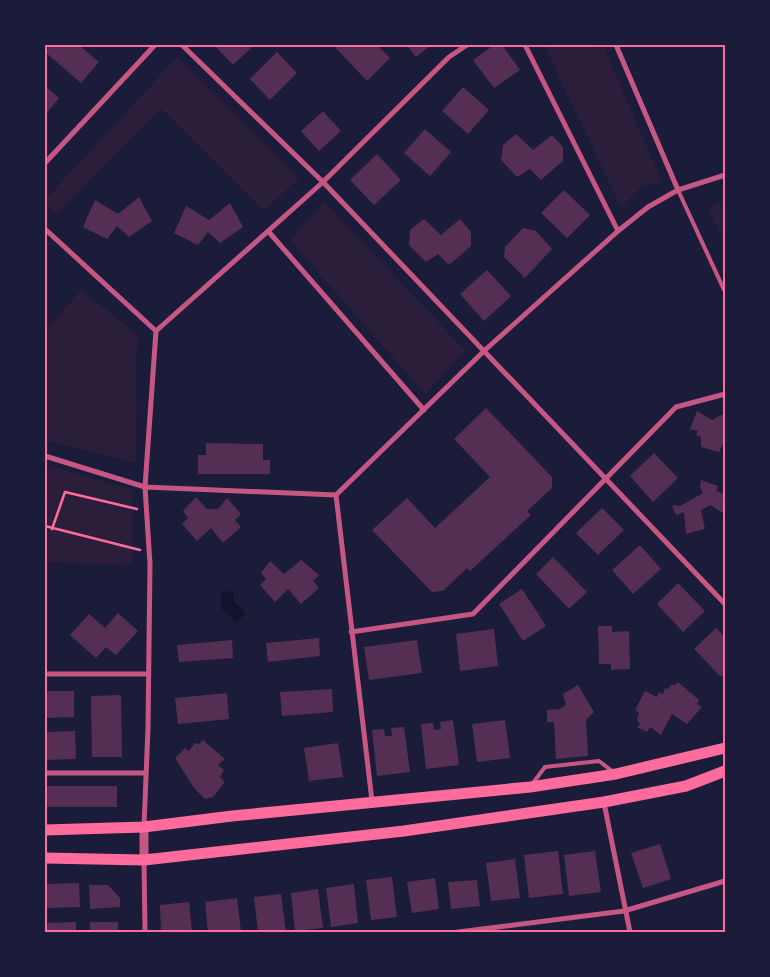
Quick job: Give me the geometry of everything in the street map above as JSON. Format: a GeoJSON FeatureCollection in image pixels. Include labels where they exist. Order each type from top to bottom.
{"type":"FeatureCollection","features":[{"type":"Feature","properties":{"kind":"main road"},"geometry":{"type":"LineString","coordinates":[[45,830],[144,827],[372,801],[530,787],[616,774],[725,748]]}},
{"type":"Feature","properties":{"kind":"main road"},"geometry":{"type":"LineString","coordinates":[[45,858],[144,860],[404,831],[604,802],[686,786],[725,771]]}},
{"type":"Feature","properties":{"kind":"street"},"geometry":{"type":"LineString","coordinates":[[45,162],[155,45]]}},
{"type":"Feature","properties":{"kind":"street"},"geometry":{"type":"LineString","coordinates":[[182,45],[323,182],[725,604]]}},
{"type":"Feature","properties":{"kind":"street"},"geometry":{"type":"LineString","coordinates":[[145,932],[144,827],[149,552],[145,487],[156,332],[323,182],[449,57],[467,45]]}},
{"type":"Feature","properties":{"kind":"street"},"geometry":{"type":"LineString","coordinates":[[525,45],[618,231]]}},
{"type":"Feature","properties":{"kind":"street"},"geometry":{"type":"LineString","coordinates":[[616,45],[678,190]]}},
{"type":"Feature","properties":{"kind":"street"},"geometry":{"type":"LineString","coordinates":[[45,456],[145,487],[336,495],[484,351],[618,231],[648,207],[678,190],[725,175]]}},
{"type":"Feature","properties":{"kind":"street"},"geometry":{"type":"LineString","coordinates":[[45,229],[156,332]]}},
{"type":"Feature","properties":{"kind":"street"},"geometry":{"type":"LineString","coordinates":[[268,231],[424,410]]}},
{"type":"Feature","properties":{"kind":"street"},"geometry":{"type":"LineString","coordinates":[[351,632],[473,614],[676,407],[725,394]]}},
{"type":"Feature","properties":{"kind":"street"},"geometry":{"type":"LineString","coordinates":[[336,495],[372,801]]}},
{"type":"Feature","properties":{"kind":"street"},"geometry":{"type":"LineString","coordinates":[[45,674],[147,674]]}},
{"type":"Feature","properties":{"kind":"street"},"geometry":{"type":"LineString","coordinates":[[45,773],[146,773]]}},
{"type":"Feature","properties":{"kind":"street"},"geometry":{"type":"LineString","coordinates":[[604,802],[624,912],[630,932]]}},
{"type":"Feature","properties":{"kind":"street"},"geometry":{"type":"LineString","coordinates":[[458,932],[624,912],[725,881]]}},
{"type":"Feature","properties":{"kind":"lane"},"geometry":{"type":"LineString","coordinates":[[678,190],[725,292]]}},
{"type":"Feature","properties":{"kind":"lane"},"geometry":{"type":"LineString","coordinates":[[530,787],[545,767],[599,761],[616,774]]}},
{"type":"Feature","properties":{"kind":"path"},"geometry":{"type":"LineString","coordinates":[[52,528],[65,492],[146,511]]}},
{"type":"Feature","properties":{"kind":"path"},"geometry":{"type":"LineString","coordinates":[[45,526],[149,552]]}},
{"type":"Feature","properties":{"kind":"shaded area"},"geometry":{"type":"Polygon","coordinates":[[[544,45],[603,45],[662,182],[643,185],[621,207],[544,45]]]}},
{"type":"Feature","properties":{"kind":"shaded area"},"geometry":{"type":"Polygon","coordinates":[[[177,57],[299,178],[264,211],[161,109],[57,214],[45,203],[45,200],[177,57]]]}},
{"type":"Feature","properties":{"kind":"shaded area"},"geometry":{"type":"Polygon","coordinates":[[[725,199],[725,245],[708,207],[725,199]]]}},
{"type":"Feature","properties":{"kind":"shaded area"},"geometry":{"type":"Polygon","coordinates":[[[324,201],[466,351],[425,394],[290,240],[324,201]]]}},
{"type":"Feature","properties":{"kind":"shaded area"},"geometry":{"type":"Polygon","coordinates":[[[81,290],[137,334],[136,463],[45,440],[45,331],[81,290]]]}},
{"type":"Feature","properties":{"kind":"shaded area"},"geometry":{"type":"Polygon","coordinates":[[[45,464],[132,490],[132,565],[45,562],[45,464]]]}},
{"type":"Feature","properties":{"kind":"shaded area"},"geometry":{"type":"Polygon","coordinates":[[[221,591],[233,592],[234,601],[245,613],[237,623],[221,608],[221,591]]]}},
{"type":"Feature","properties":{"kind":"building"},"geometry":{"type":"Polygon","coordinates":[[[50,45],[79,45],[99,62],[81,83],[45,52],[50,45]]]}},
{"type":"Feature","properties":{"kind":"building"},"geometry":{"type":"Polygon","coordinates":[[[214,45],[254,45],[233,65],[214,45]]]}},
{"type":"Feature","properties":{"kind":"building"},"geometry":{"type":"Polygon","coordinates":[[[333,45],[377,45],[390,58],[367,81],[333,45]]]}},
{"type":"Feature","properties":{"kind":"building"},"geometry":{"type":"Polygon","coordinates":[[[407,45],[431,45],[416,57],[407,45]]]}},
{"type":"Feature","properties":{"kind":"building"},"geometry":{"type":"Polygon","coordinates":[[[494,45],[502,45],[520,70],[494,88],[473,60],[494,45]]]}},
{"type":"Feature","properties":{"kind":"building"},"geometry":{"type":"Polygon","coordinates":[[[277,52],[297,73],[270,100],[250,79],[277,52]]]}},
{"type":"Feature","properties":{"kind":"building"},"geometry":{"type":"Polygon","coordinates":[[[45,86],[59,98],[45,115],[45,86]]]}},
{"type":"Feature","properties":{"kind":"building"},"geometry":{"type":"Polygon","coordinates":[[[463,87],[489,110],[468,134],[442,111],[463,87]]]}},
{"type":"Feature","properties":{"kind":"building"},"geometry":{"type":"Polygon","coordinates":[[[323,111],[341,131],[319,151],[301,131],[323,111]]]}},
{"type":"Feature","properties":{"kind":"building"},"geometry":{"type":"Polygon","coordinates":[[[425,129],[451,152],[430,176],[404,153],[425,129]]]}},
{"type":"Feature","properties":{"kind":"building"},"geometry":{"type":"Polygon","coordinates":[[[516,134],[533,150],[552,135],[563,147],[563,161],[541,180],[530,169],[517,177],[501,160],[503,145],[516,134]]]}},
{"type":"Feature","properties":{"kind":"building"},"geometry":{"type":"Polygon","coordinates":[[[377,154],[401,180],[374,205],[350,180],[377,154]]]}},
{"type":"Feature","properties":{"kind":"building"},"geometry":{"type":"Polygon","coordinates":[[[564,190],[590,215],[567,238],[541,213],[564,190]]]}},
{"type":"Feature","properties":{"kind":"building"},"geometry":{"type":"Polygon","coordinates":[[[139,197],[152,221],[129,237],[117,226],[107,239],[83,227],[95,200],[118,214],[139,197]]]}},
{"type":"Feature","properties":{"kind":"building"},"geometry":{"type":"Polygon","coordinates":[[[230,203],[243,227],[220,243],[208,232],[198,245],[174,233],[186,206],[209,220],[230,203]]]}},
{"type":"Feature","properties":{"kind":"building"},"geometry":{"type":"Polygon","coordinates":[[[424,219],[441,235],[460,219],[471,232],[471,246],[449,265],[438,254],[426,262],[409,245],[410,230],[424,219]]]}},
{"type":"Feature","properties":{"kind":"building"},"geometry":{"type":"Polygon","coordinates":[[[523,228],[536,231],[552,249],[525,278],[504,257],[505,247],[523,228]]]}},
{"type":"Feature","properties":{"kind":"building"},"geometry":{"type":"Polygon","coordinates":[[[487,270],[511,296],[484,321],[460,294],[487,270]]]}},
{"type":"Feature","properties":{"kind":"building"},"geometry":{"type":"Polygon","coordinates":[[[486,408],[552,477],[552,488],[527,511],[531,515],[470,571],[467,568],[443,591],[432,592],[372,530],[407,498],[435,528],[490,477],[454,439],[486,408]]]}},
{"type":"Feature","properties":{"kind":"building"},"geometry":{"type":"Polygon","coordinates":[[[697,411],[712,420],[725,413],[725,440],[719,452],[701,447],[701,437],[696,435],[698,431],[690,429],[697,411]]]}},
{"type":"Feature","properties":{"kind":"building"},"geometry":{"type":"Polygon","coordinates":[[[206,443],[263,444],[263,460],[270,460],[270,474],[198,474],[198,455],[206,455],[206,443]]]}},
{"type":"Feature","properties":{"kind":"building"},"geometry":{"type":"Polygon","coordinates":[[[654,453],[678,478],[653,502],[630,476],[654,453]]]}},
{"type":"Feature","properties":{"kind":"building"},"geometry":{"type":"Polygon","coordinates":[[[701,480],[718,486],[716,491],[725,494],[725,514],[710,505],[701,510],[705,529],[686,534],[684,512],[676,515],[672,505],[680,506],[703,493],[700,488],[701,480]]]}},
{"type":"Feature","properties":{"kind":"building"},"geometry":{"type":"Polygon","coordinates":[[[196,497],[207,509],[218,509],[227,498],[241,514],[235,520],[241,527],[223,543],[211,528],[197,541],[182,524],[188,518],[183,511],[196,497]]]}},
{"type":"Feature","properties":{"kind":"building"},"geometry":{"type":"Polygon","coordinates":[[[602,508],[624,530],[598,555],[576,533],[602,508]]]}},
{"type":"Feature","properties":{"kind":"building"},"geometry":{"type":"Polygon","coordinates":[[[640,545],[661,569],[633,594],[612,570],[640,545]]]}},
{"type":"Feature","properties":{"kind":"building"},"geometry":{"type":"Polygon","coordinates":[[[553,557],[587,592],[569,609],[536,574],[553,557]]]}},
{"type":"Feature","properties":{"kind":"building"},"geometry":{"type":"Polygon","coordinates":[[[301,560],[319,575],[313,581],[319,588],[301,604],[288,589],[275,602],[260,585],[266,579],[261,573],[270,561],[284,574],[301,560]]]}},
{"type":"Feature","properties":{"kind":"building"},"geometry":{"type":"Polygon","coordinates":[[[678,583],[705,611],[683,632],[657,604],[678,583]]]}},
{"type":"Feature","properties":{"kind":"building"},"geometry":{"type":"Polygon","coordinates":[[[522,589],[546,626],[523,641],[499,604],[522,589]]]}},
{"type":"Feature","properties":{"kind":"building"},"geometry":{"type":"Polygon","coordinates":[[[118,613],[138,631],[116,655],[106,647],[96,658],[70,635],[89,614],[105,628],[118,613]]]}},
{"type":"Feature","properties":{"kind":"building"},"geometry":{"type":"Polygon","coordinates":[[[598,626],[612,626],[612,632],[629,631],[630,669],[611,670],[611,664],[599,664],[598,626]]]}},
{"type":"Feature","properties":{"kind":"building"},"geometry":{"type":"Polygon","coordinates":[[[716,628],[725,637],[725,674],[721,677],[694,649],[716,628]]]}},
{"type":"Feature","properties":{"kind":"building"},"geometry":{"type":"Polygon","coordinates":[[[494,629],[498,666],[460,671],[456,634],[494,629]]]}},
{"type":"Feature","properties":{"kind":"building"},"geometry":{"type":"Polygon","coordinates":[[[319,638],[320,656],[268,662],[266,643],[319,638]]]}},
{"type":"Feature","properties":{"kind":"building"},"geometry":{"type":"Polygon","coordinates":[[[232,640],[233,658],[179,662],[177,645],[232,640]]]}},
{"type":"Feature","properties":{"kind":"building"},"geometry":{"type":"Polygon","coordinates":[[[417,640],[422,673],[369,680],[364,647],[417,640]]]}},
{"type":"Feature","properties":{"kind":"building"},"geometry":{"type":"Polygon","coordinates":[[[678,682],[699,700],[697,704],[702,707],[687,724],[672,714],[661,735],[650,727],[647,732],[637,727],[640,724],[637,720],[639,713],[635,710],[645,691],[657,697],[659,692],[663,694],[665,688],[668,689],[671,685],[675,685],[678,682]]]}},
{"type":"Feature","properties":{"kind":"building"},"geometry":{"type":"Polygon","coordinates":[[[578,685],[594,712],[586,720],[588,756],[556,759],[554,722],[547,722],[547,710],[560,709],[566,705],[563,694],[578,685]]]}},
{"type":"Feature","properties":{"kind":"building"},"geometry":{"type":"Polygon","coordinates":[[[332,689],[333,712],[282,716],[280,692],[332,689]]]}},
{"type":"Feature","properties":{"kind":"building"},"geometry":{"type":"Polygon","coordinates":[[[45,691],[74,691],[74,717],[45,718],[45,691]]]}},
{"type":"Feature","properties":{"kind":"building"},"geometry":{"type":"Polygon","coordinates":[[[227,693],[229,719],[178,724],[175,698],[227,693]]]}},
{"type":"Feature","properties":{"kind":"building"},"geometry":{"type":"Polygon","coordinates":[[[121,695],[122,757],[92,757],[91,696],[121,695]]]}},
{"type":"Feature","properties":{"kind":"building"},"geometry":{"type":"Polygon","coordinates":[[[453,720],[459,765],[426,769],[421,724],[433,723],[434,730],[441,729],[440,722],[453,720]]]}},
{"type":"Feature","properties":{"kind":"building"},"geometry":{"type":"Polygon","coordinates":[[[505,720],[510,758],[477,762],[472,724],[505,720]]]}},
{"type":"Feature","properties":{"kind":"building"},"geometry":{"type":"Polygon","coordinates":[[[404,727],[410,772],[377,776],[372,730],[384,729],[385,736],[392,736],[391,728],[404,727]]]}},
{"type":"Feature","properties":{"kind":"building"},"geometry":{"type":"Polygon","coordinates":[[[75,731],[76,759],[45,760],[45,732],[75,731]]]}},
{"type":"Feature","properties":{"kind":"building"},"geometry":{"type":"Polygon","coordinates":[[[203,740],[225,759],[218,765],[224,770],[220,777],[225,782],[213,797],[205,799],[194,788],[175,758],[185,748],[189,751],[195,743],[199,744],[203,740]]]}},
{"type":"Feature","properties":{"kind":"building"},"geometry":{"type":"Polygon","coordinates":[[[338,743],[343,777],[309,781],[304,748],[338,743]]]}},
{"type":"Feature","properties":{"kind":"building"},"geometry":{"type":"Polygon","coordinates":[[[45,786],[117,786],[117,807],[45,807],[45,786]]]}},
{"type":"Feature","properties":{"kind":"building"},"geometry":{"type":"Polygon","coordinates":[[[660,844],[671,879],[643,888],[631,853],[660,844]]]}},
{"type":"Feature","properties":{"kind":"building"},"geometry":{"type":"Polygon","coordinates":[[[558,851],[563,894],[529,898],[524,855],[558,851]]]}},
{"type":"Feature","properties":{"kind":"building"},"geometry":{"type":"Polygon","coordinates":[[[595,851],[601,892],[569,896],[564,855],[595,851]]]}},
{"type":"Feature","properties":{"kind":"building"},"geometry":{"type":"Polygon","coordinates":[[[515,859],[520,898],[491,901],[486,863],[515,859]]]}},
{"type":"Feature","properties":{"kind":"building"},"geometry":{"type":"Polygon","coordinates":[[[392,877],[397,917],[371,920],[366,880],[392,877]]]}},
{"type":"Feature","properties":{"kind":"building"},"geometry":{"type":"Polygon","coordinates":[[[435,878],[439,909],[412,913],[407,882],[435,878]]]}},
{"type":"Feature","properties":{"kind":"building"},"geometry":{"type":"Polygon","coordinates":[[[477,880],[480,906],[451,909],[448,882],[477,880]]]}},
{"type":"Feature","properties":{"kind":"building"},"geometry":{"type":"Polygon","coordinates":[[[79,883],[80,907],[45,908],[45,884],[79,883]]]}},
{"type":"Feature","properties":{"kind":"building"},"geometry":{"type":"Polygon","coordinates":[[[354,884],[358,923],[331,927],[326,888],[354,884]]]}},
{"type":"Feature","properties":{"kind":"building"},"geometry":{"type":"Polygon","coordinates":[[[89,885],[108,885],[120,898],[120,907],[90,909],[89,885]]]}},
{"type":"Feature","properties":{"kind":"building"},"geometry":{"type":"Polygon","coordinates":[[[318,889],[323,928],[295,931],[291,893],[318,889]]]}},
{"type":"Feature","properties":{"kind":"building"},"geometry":{"type":"Polygon","coordinates":[[[281,894],[286,932],[258,932],[254,897],[281,894]]]}},
{"type":"Feature","properties":{"kind":"building"},"geometry":{"type":"Polygon","coordinates":[[[237,898],[241,931],[208,932],[205,902],[237,898]]]}},
{"type":"Feature","properties":{"kind":"building"},"geometry":{"type":"Polygon","coordinates":[[[189,902],[192,932],[161,932],[160,905],[189,902]]]}},
{"type":"Feature","properties":{"kind":"building"},"geometry":{"type":"Polygon","coordinates":[[[76,922],[76,932],[45,932],[45,923],[76,922]]]}},
{"type":"Feature","properties":{"kind":"building"},"geometry":{"type":"Polygon","coordinates":[[[90,922],[118,922],[118,932],[90,932],[90,922]]]}}]}
